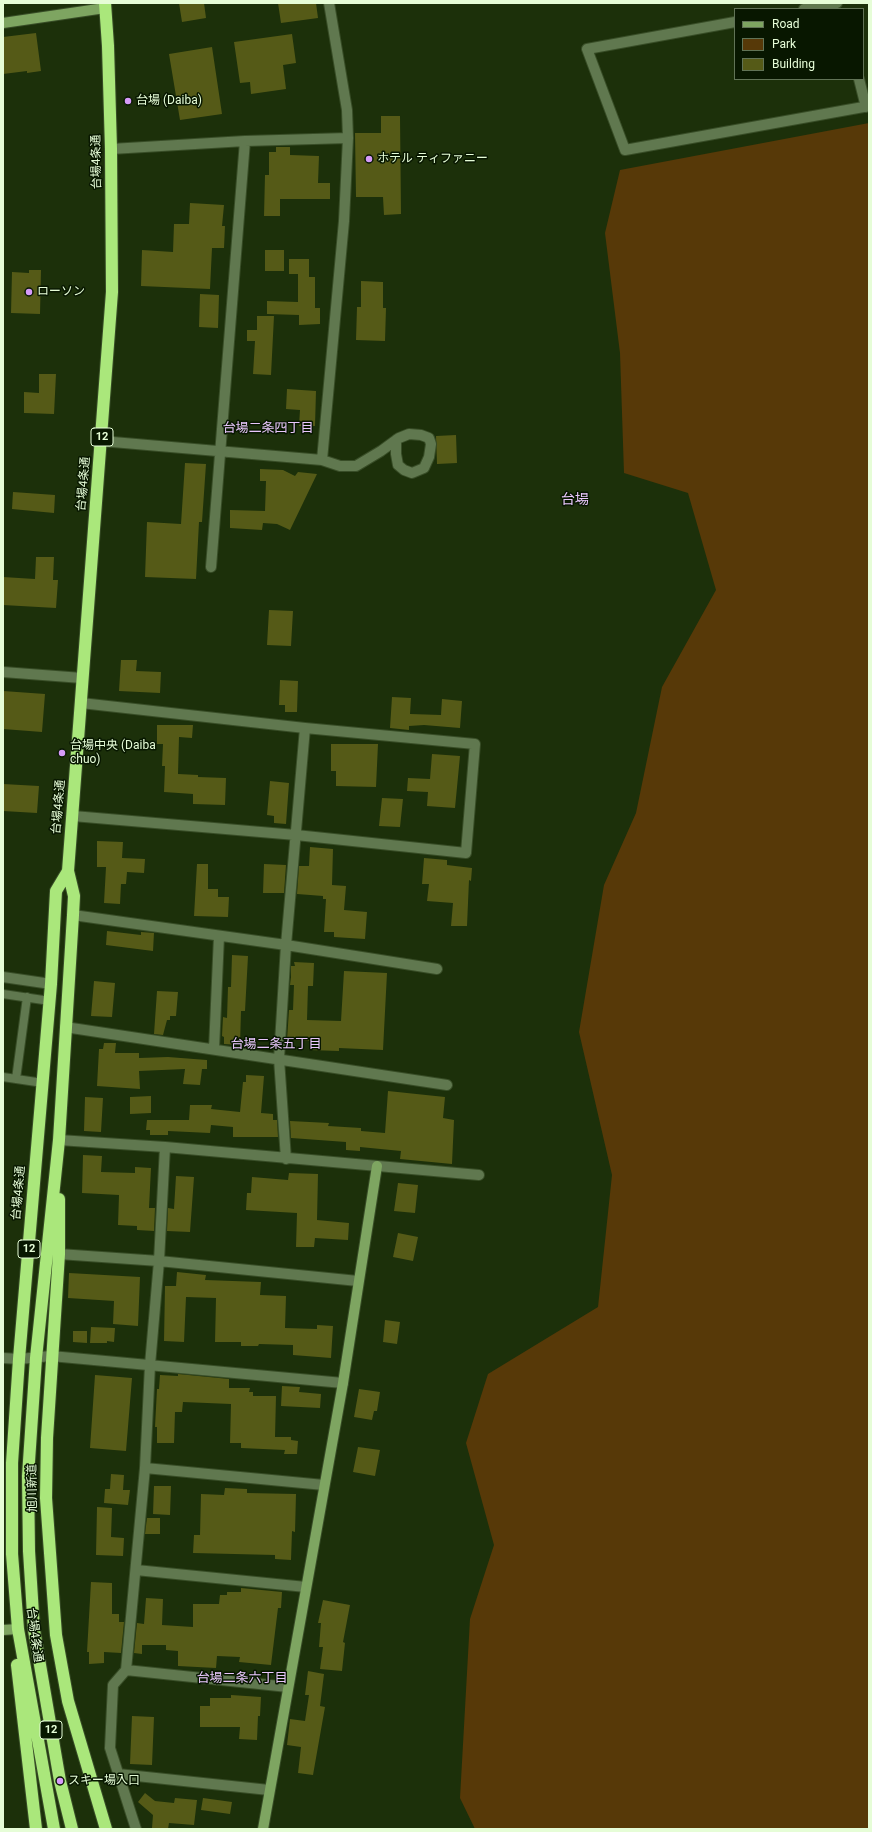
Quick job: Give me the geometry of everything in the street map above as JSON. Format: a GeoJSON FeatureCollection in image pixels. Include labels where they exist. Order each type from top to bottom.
{"type":"FeatureCollection","features":[{"type":"Feature","properties":{"kind":"highway","name":"台場4条通"},"geometry":{"type":"LineString","coordinates":[[72,1829],[60,1781],[34,1630],[29,1551],[28,1476],[36,1358],[59,1140],[74,896],[68,871],[82,678],[102,441],[112,292],[111,149],[105,5]]}},
{"type":"Feature","properties":{"kind":"highway","name":"台場4条通"},"geometry":{"type":"LineString","coordinates":[[54,1829],[18,1629],[12,1547],[12,1463],[19,1359],[50,1001],[56,891],[68,871]]}},
{"type":"Feature","properties":{"kind":"highway","name":"旭川新道"},"geometry":{"type":"LineString","coordinates":[[59,1140],[59,1254],[51,1356],[46,1498],[56,1635],[68,1701],[106,1829]]}},
{"type":"Feature","properties":{"kind":"highway"},"geometry":{"type":"LineString","coordinates":[[18,1629],[34,1630],[56,1635]]}},
{"type":"Feature","properties":{"kind":"highway","name":"12"},"geometry":{"type":"LineString","coordinates":[[18,1629],[16,1662],[36,1829]]}},
{"type":"Feature","properties":{"kind":"street"},"geometry":{"type":"LineString","coordinates":[[322,460],[344,221],[348,138],[347,110],[329,3]]}},
{"type":"Feature","properties":{"kind":"street"},"geometry":{"type":"LineString","coordinates":[[810,8],[837,3]]}},
{"type":"Feature","properties":{"kind":"street"},"geometry":{"type":"LineString","coordinates":[[3,23],[105,5]]}},
{"type":"Feature","properties":{"kind":"street"},"geometry":{"type":"LineString","coordinates":[[734,22],[587,49],[625,150],[867,106],[859,80]]}},
{"type":"Feature","properties":{"kind":"street"},"geometry":{"type":"LineString","coordinates":[[111,149],[245,141],[348,138]]}},
{"type":"Feature","properties":{"kind":"street"},"geometry":{"type":"LineString","coordinates":[[212,568],[245,141]]}},
{"type":"Feature","properties":{"kind":"street"},"geometry":{"type":"LineString","coordinates":[[102,441],[322,460],[340,466],[356,466],[396,440]]}},
{"type":"Feature","properties":{"kind":"street"},"geometry":{"type":"LineString","coordinates":[[3,672],[82,678]]}},
{"type":"Feature","properties":{"kind":"street"},"geometry":{"type":"LineString","coordinates":[[73,816],[296,835],[466,853],[475,744],[305,728],[81,703]]}},
{"type":"Feature","properties":{"kind":"street"},"geometry":{"type":"LineString","coordinates":[[286,1159],[279,1059],[286,945],[305,728]]}},
{"type":"Feature","properties":{"kind":"street"},"geometry":{"type":"LineString","coordinates":[[73,914],[437,969]]}},
{"type":"Feature","properties":{"kind":"street"},"geometry":{"type":"LineString","coordinates":[[214,1049],[219,936]]}},
{"type":"Feature","properties":{"kind":"street"},"geometry":{"type":"LineString","coordinates":[[3,977],[51,984]]}},
{"type":"Feature","properties":{"kind":"street"},"geometry":{"type":"LineString","coordinates":[[66,1027],[446,1085]]}},
{"type":"Feature","properties":{"kind":"street"},"geometry":{"type":"LineString","coordinates":[[59,1140],[479,1175]]}},
{"type":"Feature","properties":{"kind":"street"},"geometry":{"type":"LineString","coordinates":[[136,1829],[110,1748],[113,1685],[126,1670],[136,1570],[145,1468],[150,1365],[159,1261],[165,1148]]}},
{"type":"Feature","properties":{"kind":"street"},"geometry":{"type":"LineString","coordinates":[[263,1829],[343,1383],[358,1281],[378,1166]]}},
{"type":"Feature","properties":{"kind":"street"},"geometry":{"type":"LineString","coordinates":[[59,1254],[159,1261],[358,1281]]}},
{"type":"Feature","properties":{"kind":"street"},"geometry":{"type":"LineString","coordinates":[[3,1358],[19,1359],[51,1356],[343,1383]]}},
{"type":"Feature","properties":{"kind":"street"},"geometry":{"type":"LineString","coordinates":[[145,1468],[324,1485]]}},
{"type":"Feature","properties":{"kind":"street"},"geometry":{"type":"LineString","coordinates":[[136,1570],[306,1587]]}},
{"type":"Feature","properties":{"kind":"street"},"geometry":{"type":"LineString","coordinates":[[3,1630],[18,1629]]}},
{"type":"Feature","properties":{"kind":"street"},"geometry":{"type":"LineString","coordinates":[[126,1670],[288,1687]]}},
{"type":"Feature","properties":{"kind":"street"},"geometry":{"type":"LineString","coordinates":[[118,1774],[269,1790]]}},
{"type":"Feature","properties":{"kind":"lane"},"geometry":{"type":"LineString","coordinates":[[3,994],[50,1001]]}},
{"type":"Feature","properties":{"kind":"lane"},"geometry":{"type":"LineString","coordinates":[[16,1079],[27,997]]}},
{"type":"Feature","properties":{"kind":"lane"},"geometry":{"type":"LineString","coordinates":[[3,1077],[43,1083]]}},
{"type":"Feature","properties":{"kind":"green space"},"geometry":{"type":"Polygon","coordinates":[[[869,123],[869,1829],[475,1829],[460,1798],[470,1619],[494,1545],[466,1443],[488,1374],[598,1307],[612,1175],[579,1032],[604,885],[636,813],[662,687],[716,590],[688,493],[624,473],[620,353],[605,233],[620,170],[869,123]]]}},
{"type":"Feature","properties":{"kind":"building"},"geometry":{"type":"Polygon","coordinates":[[[179,3],[204,3],[206,18],[182,22],[179,3]]]}},
{"type":"Feature","properties":{"kind":"building"},"geometry":{"type":"Polygon","coordinates":[[[278,3],[316,3],[318,18],[281,23],[278,3]]]}},
{"type":"Feature","properties":{"kind":"building"},"geometry":{"type":"Polygon","coordinates":[[[36,33],[41,71],[3,74],[3,37],[36,33]]]}},
{"type":"Feature","properties":{"kind":"building"},"geometry":{"type":"Polygon","coordinates":[[[292,34],[296,63],[283,65],[286,89],[251,94],[250,82],[240,83],[234,42],[292,34]]]}},
{"type":"Feature","properties":{"kind":"building"},"geometry":{"type":"Polygon","coordinates":[[[212,47],[222,114],[180,120],[169,54],[212,47]]]}},
{"type":"Feature","properties":{"kind":"building"},"geometry":{"type":"Polygon","coordinates":[[[381,116],[400,116],[401,214],[384,215],[383,197],[356,197],[355,133],[381,133],[381,116]]]}},
{"type":"Feature","properties":{"kind":"building"},"geometry":{"type":"Polygon","coordinates":[[[276,147],[290,147],[290,155],[319,156],[318,183],[330,183],[330,199],[280,199],[280,216],[264,216],[265,175],[269,175],[269,152],[276,152],[276,147]]]}},
{"type":"Feature","properties":{"kind":"building"},"geometry":{"type":"Polygon","coordinates":[[[190,203],[224,205],[222,226],[225,226],[224,248],[212,248],[210,289],[141,286],[142,250],[173,252],[174,224],[189,224],[190,203]]]}},
{"type":"Feature","properties":{"kind":"building"},"geometry":{"type":"Polygon","coordinates":[[[265,250],[284,250],[284,271],[265,271],[265,250]]]}},
{"type":"Feature","properties":{"kind":"building"},"geometry":{"type":"Polygon","coordinates":[[[289,259],[309,259],[309,277],[315,277],[315,308],[320,308],[320,324],[299,325],[299,315],[267,314],[267,301],[298,302],[298,274],[289,274],[289,259]]]}},
{"type":"Feature","properties":{"kind":"building"},"geometry":{"type":"Polygon","coordinates":[[[29,270],[41,270],[40,314],[11,313],[12,272],[29,273],[29,270]]]}},
{"type":"Feature","properties":{"kind":"building"},"geometry":{"type":"Polygon","coordinates":[[[361,281],[383,282],[383,308],[386,308],[385,341],[356,340],[357,307],[361,307],[361,281]]]}},
{"type":"Feature","properties":{"kind":"building"},"geometry":{"type":"Polygon","coordinates":[[[200,294],[219,295],[218,328],[199,327],[200,294]]]}},
{"type":"Feature","properties":{"kind":"building"},"geometry":{"type":"Polygon","coordinates":[[[257,316],[274,316],[271,375],[253,374],[255,341],[247,341],[247,330],[257,330],[257,316]]]}},
{"type":"Feature","properties":{"kind":"building"},"geometry":{"type":"Polygon","coordinates":[[[39,374],[56,374],[54,414],[24,413],[24,392],[39,393],[39,374]]]}},
{"type":"Feature","properties":{"kind":"building"},"geometry":{"type":"Polygon","coordinates":[[[287,389],[316,391],[315,426],[299,426],[300,410],[286,409],[287,389]]]}},
{"type":"Feature","properties":{"kind":"building"},"geometry":{"type":"Polygon","coordinates":[[[456,435],[457,463],[437,464],[436,436],[456,435]]]}},
{"type":"Feature","properties":{"kind":"building"},"geometry":{"type":"Polygon","coordinates":[[[185,463],[206,464],[202,522],[199,522],[196,579],[145,577],[147,522],[181,524],[185,463]]]}},
{"type":"Feature","properties":{"kind":"building"},"geometry":{"type":"Polygon","coordinates":[[[260,469],[283,470],[295,476],[298,472],[317,474],[290,530],[277,524],[263,523],[262,530],[230,528],[230,510],[265,511],[266,481],[260,481],[260,469]]]}},
{"type":"Feature","properties":{"kind":"building"},"geometry":{"type":"Polygon","coordinates":[[[13,492],[55,495],[54,513],[12,509],[13,492]]]}},
{"type":"Feature","properties":{"kind":"building"},"geometry":{"type":"Polygon","coordinates":[[[36,557],[54,557],[53,580],[58,580],[56,608],[3,605],[3,577],[35,579],[36,557]]]}},
{"type":"Feature","properties":{"kind":"building"},"geometry":{"type":"Polygon","coordinates":[[[269,610],[293,611],[291,646],[267,645],[269,610]]]}},
{"type":"Feature","properties":{"kind":"building"},"geometry":{"type":"Polygon","coordinates":[[[121,660],[137,660],[136,671],[161,672],[160,693],[119,691],[121,660]]]}},
{"type":"Feature","properties":{"kind":"building"},"geometry":{"type":"Polygon","coordinates":[[[280,680],[298,681],[297,712],[285,712],[285,705],[279,705],[280,680]]]}},
{"type":"Feature","properties":{"kind":"building"},"geometry":{"type":"Polygon","coordinates":[[[3,691],[45,694],[42,732],[3,729],[3,691]]]}},
{"type":"Feature","properties":{"kind":"building"},"geometry":{"type":"Polygon","coordinates":[[[392,697],[411,698],[410,714],[441,715],[442,699],[462,701],[460,728],[424,725],[409,726],[409,730],[390,728],[392,697]]]}},
{"type":"Feature","properties":{"kind":"building"},"geometry":{"type":"Polygon","coordinates":[[[157,725],[193,725],[192,738],[179,737],[178,774],[198,775],[198,777],[226,778],[225,805],[193,804],[193,794],[164,792],[165,766],[162,766],[163,744],[157,744],[157,725]]]}},
{"type":"Feature","properties":{"kind":"building"},"geometry":{"type":"Polygon","coordinates":[[[331,744],[378,744],[376,787],[336,786],[336,771],[331,771],[331,744]]]}},
{"type":"Feature","properties":{"kind":"building"},"geometry":{"type":"Polygon","coordinates":[[[432,754],[460,756],[455,808],[427,806],[428,792],[407,791],[408,778],[430,779],[432,754]]]}},
{"type":"Feature","properties":{"kind":"building"},"geometry":{"type":"Polygon","coordinates":[[[270,781],[289,783],[286,824],[274,823],[274,816],[267,815],[270,781]]]}},
{"type":"Feature","properties":{"kind":"building"},"geometry":{"type":"Polygon","coordinates":[[[3,784],[39,786],[37,813],[3,811],[3,784]]]}},
{"type":"Feature","properties":{"kind":"building"},"geometry":{"type":"Polygon","coordinates":[[[382,798],[403,799],[400,827],[379,826],[382,798]]]}},
{"type":"Feature","properties":{"kind":"building"},"geometry":{"type":"Polygon","coordinates":[[[97,841],[123,842],[122,858],[145,859],[144,873],[127,872],[126,884],[121,884],[120,904],[104,903],[106,867],[97,867],[97,841]]]}},
{"type":"Feature","properties":{"kind":"building"},"geometry":{"type":"Polygon","coordinates":[[[310,847],[333,849],[332,885],[346,886],[344,910],[367,912],[365,939],[334,937],[334,932],[324,932],[326,899],[323,899],[323,896],[297,894],[299,866],[309,866],[310,847]]]}},
{"type":"Feature","properties":{"kind":"building"},"geometry":{"type":"Polygon","coordinates":[[[424,858],[447,860],[447,865],[472,868],[471,881],[469,880],[467,926],[451,926],[453,903],[427,901],[429,884],[422,884],[424,858]]]}},
{"type":"Feature","properties":{"kind":"building"},"geometry":{"type":"Polygon","coordinates":[[[197,864],[208,864],[208,889],[218,889],[218,897],[229,897],[228,917],[194,916],[197,864]]]}},
{"type":"Feature","properties":{"kind":"building"},"geometry":{"type":"Polygon","coordinates":[[[264,864],[286,865],[284,893],[263,893],[264,864]]]}},
{"type":"Feature","properties":{"kind":"building"},"geometry":{"type":"Polygon","coordinates":[[[107,931],[141,935],[141,932],[154,933],[153,951],[106,945],[107,931]]]}},
{"type":"Feature","properties":{"kind":"building"},"geometry":{"type":"Polygon","coordinates":[[[232,955],[248,956],[245,1011],[241,1011],[240,1045],[224,1044],[224,1037],[222,1036],[223,1017],[227,1018],[228,987],[231,987],[232,955]]]}},
{"type":"Feature","properties":{"kind":"building"},"geometry":{"type":"Polygon","coordinates":[[[294,962],[314,963],[313,986],[308,986],[307,1020],[341,1021],[344,971],[387,973],[383,1050],[339,1048],[339,1051],[309,1050],[309,1041],[287,1040],[289,1010],[293,1010],[294,985],[290,985],[291,966],[295,966],[294,962]]]}},
{"type":"Feature","properties":{"kind":"building"},"geometry":{"type":"Polygon","coordinates":[[[94,981],[115,983],[112,1017],[91,1016],[94,981]]]}},
{"type":"Feature","properties":{"kind":"building"},"geometry":{"type":"Polygon","coordinates":[[[157,991],[178,992],[176,1016],[170,1016],[170,1020],[167,1020],[163,1035],[154,1034],[157,991]]]}},
{"type":"Feature","properties":{"kind":"building"},"geometry":{"type":"Polygon","coordinates":[[[104,1043],[116,1043],[115,1053],[139,1053],[139,1058],[168,1057],[207,1060],[207,1069],[202,1069],[200,1085],[183,1084],[185,1069],[139,1071],[140,1089],[97,1086],[99,1049],[103,1049],[104,1043]]]}},
{"type":"Feature","properties":{"kind":"building"},"geometry":{"type":"Polygon","coordinates":[[[246,1075],[264,1076],[261,1113],[273,1114],[273,1120],[277,1120],[278,1137],[233,1137],[233,1127],[211,1125],[210,1133],[168,1131],[168,1135],[150,1135],[150,1130],[146,1130],[147,1120],[189,1120],[190,1105],[212,1105],[211,1109],[240,1112],[243,1082],[246,1082],[246,1075]]]}},
{"type":"Feature","properties":{"kind":"building"},"geometry":{"type":"Polygon","coordinates":[[[388,1091],[445,1097],[443,1118],[454,1120],[452,1164],[400,1159],[401,1151],[360,1147],[360,1151],[346,1150],[346,1142],[291,1138],[290,1121],[329,1123],[328,1126],[361,1128],[361,1131],[385,1133],[388,1091]]]}},
{"type":"Feature","properties":{"kind":"building"},"geometry":{"type":"Polygon","coordinates":[[[151,1096],[151,1113],[130,1114],[130,1097],[151,1096]]]}},
{"type":"Feature","properties":{"kind":"building"},"geometry":{"type":"Polygon","coordinates":[[[85,1097],[103,1098],[101,1132],[84,1131],[85,1097]]]}},
{"type":"Feature","properties":{"kind":"building"},"geometry":{"type":"Polygon","coordinates":[[[83,1155],[102,1156],[101,1172],[135,1173],[135,1167],[151,1168],[149,1208],[155,1208],[154,1231],[137,1230],[137,1226],[118,1225],[119,1195],[82,1193],[83,1155]]]}},
{"type":"Feature","properties":{"kind":"building"},"geometry":{"type":"Polygon","coordinates":[[[289,1173],[318,1174],[317,1220],[349,1223],[348,1240],[315,1238],[314,1247],[296,1247],[297,1213],[246,1210],[247,1193],[251,1193],[252,1177],[288,1180],[289,1173]]]}},
{"type":"Feature","properties":{"kind":"building"},"geometry":{"type":"Polygon","coordinates":[[[176,1176],[194,1177],[190,1232],[167,1231],[168,1208],[174,1209],[176,1176]]]}},
{"type":"Feature","properties":{"kind":"building"},"geometry":{"type":"Polygon","coordinates":[[[398,1183],[418,1185],[415,1213],[394,1211],[398,1183]]]}},
{"type":"Feature","properties":{"kind":"building"},"geometry":{"type":"Polygon","coordinates":[[[398,1233],[418,1237],[413,1261],[393,1257],[398,1233]]]}},
{"type":"Feature","properties":{"kind":"building"},"geometry":{"type":"Polygon","coordinates":[[[177,1272],[206,1275],[205,1280],[261,1282],[260,1295],[286,1296],[285,1328],[317,1329],[317,1325],[333,1326],[331,1358],[293,1355],[293,1345],[259,1344],[258,1346],[241,1346],[241,1342],[215,1342],[216,1298],[186,1297],[184,1342],[164,1341],[165,1286],[176,1286],[177,1272]]]}},
{"type":"Feature","properties":{"kind":"building"},"geometry":{"type":"Polygon","coordinates":[[[69,1273],[140,1277],[138,1326],[113,1324],[114,1301],[68,1298],[69,1273]]]}},
{"type":"Feature","properties":{"kind":"building"},"geometry":{"type":"Polygon","coordinates":[[[385,1320],[400,1322],[397,1344],[383,1342],[385,1320]]]}},
{"type":"Feature","properties":{"kind":"building"},"geometry":{"type":"Polygon","coordinates":[[[91,1327],[115,1328],[114,1342],[107,1341],[107,1343],[90,1343],[91,1327]]]}},
{"type":"Feature","properties":{"kind":"building"},"geometry":{"type":"Polygon","coordinates":[[[73,1331],[87,1331],[87,1343],[73,1342],[73,1331]]]}},
{"type":"Feature","properties":{"kind":"building"},"geometry":{"type":"Polygon","coordinates":[[[178,1374],[229,1379],[229,1388],[250,1388],[249,1392],[253,1392],[253,1396],[276,1396],[275,1437],[291,1437],[291,1440],[298,1441],[297,1454],[284,1454],[285,1450],[241,1448],[241,1443],[230,1443],[231,1404],[183,1402],[182,1412],[175,1412],[174,1443],[157,1443],[157,1427],[155,1427],[157,1389],[159,1389],[160,1375],[178,1376],[178,1374]]]}},
{"type":"Feature","properties":{"kind":"building"},"geometry":{"type":"Polygon","coordinates":[[[95,1375],[132,1378],[126,1451],[90,1448],[95,1375]]]}},
{"type":"Feature","properties":{"kind":"building"},"geometry":{"type":"Polygon","coordinates":[[[282,1386],[300,1387],[299,1392],[321,1394],[320,1408],[281,1406],[282,1386]]]}},
{"type":"Feature","properties":{"kind":"building"},"geometry":{"type":"Polygon","coordinates":[[[359,1389],[380,1392],[377,1411],[374,1411],[372,1420],[354,1417],[359,1389]]]}},
{"type":"Feature","properties":{"kind":"building"},"geometry":{"type":"Polygon","coordinates":[[[358,1447],[380,1450],[375,1476],[353,1472],[358,1447]]]}},
{"type":"Feature","properties":{"kind":"building"},"geometry":{"type":"Polygon","coordinates":[[[111,1474],[124,1475],[123,1490],[130,1490],[128,1505],[104,1503],[105,1489],[110,1489],[111,1474]]]}},
{"type":"Feature","properties":{"kind":"building"},"geometry":{"type":"Polygon","coordinates":[[[154,1486],[171,1486],[170,1515],[153,1514],[154,1486]]]}},
{"type":"Feature","properties":{"kind":"building"},"geometry":{"type":"Polygon","coordinates":[[[225,1488],[247,1489],[247,1493],[296,1494],[295,1532],[292,1531],[291,1560],[275,1559],[275,1555],[193,1553],[194,1535],[200,1535],[201,1494],[224,1495],[225,1488]]]}},
{"type":"Feature","properties":{"kind":"building"},"geometry":{"type":"Polygon","coordinates":[[[97,1507],[112,1508],[111,1537],[124,1538],[123,1556],[96,1555],[97,1507]]]}},
{"type":"Feature","properties":{"kind":"building"},"geometry":{"type":"Polygon","coordinates":[[[147,1518],[160,1518],[160,1534],[145,1534],[147,1518]]]}},
{"type":"Feature","properties":{"kind":"building"},"geometry":{"type":"Polygon","coordinates":[[[91,1582],[112,1583],[112,1614],[119,1614],[119,1622],[124,1622],[121,1653],[104,1652],[104,1663],[89,1664],[89,1652],[87,1652],[91,1582]]]}},
{"type":"Feature","properties":{"kind":"building"},"geometry":{"type":"Polygon","coordinates":[[[241,1588],[282,1592],[281,1608],[278,1608],[271,1665],[239,1662],[240,1657],[217,1656],[216,1668],[178,1666],[178,1651],[166,1650],[166,1645],[142,1645],[142,1654],[134,1653],[137,1623],[144,1624],[146,1598],[163,1599],[162,1625],[193,1627],[193,1604],[219,1604],[220,1595],[227,1595],[227,1592],[241,1592],[241,1588]]]}},
{"type":"Feature","properties":{"kind":"building"},"geometry":{"type":"Polygon","coordinates":[[[323,1600],[350,1605],[343,1642],[345,1643],[342,1671],[320,1669],[323,1647],[319,1647],[321,1623],[318,1623],[323,1600]]]}},
{"type":"Feature","properties":{"kind":"building"},"geometry":{"type":"Polygon","coordinates":[[[308,1671],[324,1674],[320,1706],[325,1707],[313,1775],[298,1773],[301,1747],[287,1745],[290,1719],[305,1721],[309,1695],[305,1695],[308,1671]]]}},
{"type":"Feature","properties":{"kind":"building"},"geometry":{"type":"Polygon","coordinates":[[[231,1695],[261,1697],[260,1716],[258,1716],[257,1740],[239,1739],[240,1727],[200,1727],[200,1706],[210,1706],[210,1698],[231,1698],[231,1695]]]}},
{"type":"Feature","properties":{"kind":"building"},"geometry":{"type":"Polygon","coordinates":[[[132,1716],[154,1717],[152,1765],[130,1764],[132,1716]]]}},
{"type":"Feature","properties":{"kind":"building"},"geometry":{"type":"Polygon","coordinates":[[[145,1793],[155,1801],[174,1803],[175,1798],[197,1800],[194,1825],[169,1823],[168,1829],[152,1828],[153,1815],[138,1802],[145,1793]]]}},
{"type":"Feature","properties":{"kind":"building"},"geometry":{"type":"Polygon","coordinates":[[[203,1798],[232,1802],[230,1814],[201,1810],[203,1798]]]}},
{"type":"Feature","properties":{"kind":"place","name":"台場 (Daiba)"},"geometry":{"type":"Point","coordinates":[128,101]}},
{"type":"Feature","properties":{"kind":"place","name":"ホテル ティファニー"},"geometry":{"type":"Point","coordinates":[369,159]}},
{"type":"Feature","properties":{"kind":"place","name":"ローソン"},"geometry":{"type":"Point","coordinates":[29,292]}},
{"type":"Feature","properties":{"kind":"place","name":"台場中央 (Daiba chuo)"},"geometry":{"type":"Point","coordinates":[62,753]}},
{"type":"Feature","properties":{"kind":"place","name":"スキー場入口"},"geometry":{"type":"Point","coordinates":[60,1781]}},
{"type":"Feature","properties":{"kind":"district","name":"台場二条四丁目"},"geometry":{"type":"Point","coordinates":[268,429]}},
{"type":"Feature","properties":{"kind":"district","name":"台場"},"geometry":{"type":"Point","coordinates":[575,500]}},
{"type":"Feature","properties":{"kind":"district","name":"台場二条五丁目"},"geometry":{"type":"Point","coordinates":[276,1045]}},
{"type":"Feature","properties":{"kind":"district","name":"台場二条六丁目"},"geometry":{"type":"Point","coordinates":[242,1679]}}]}
